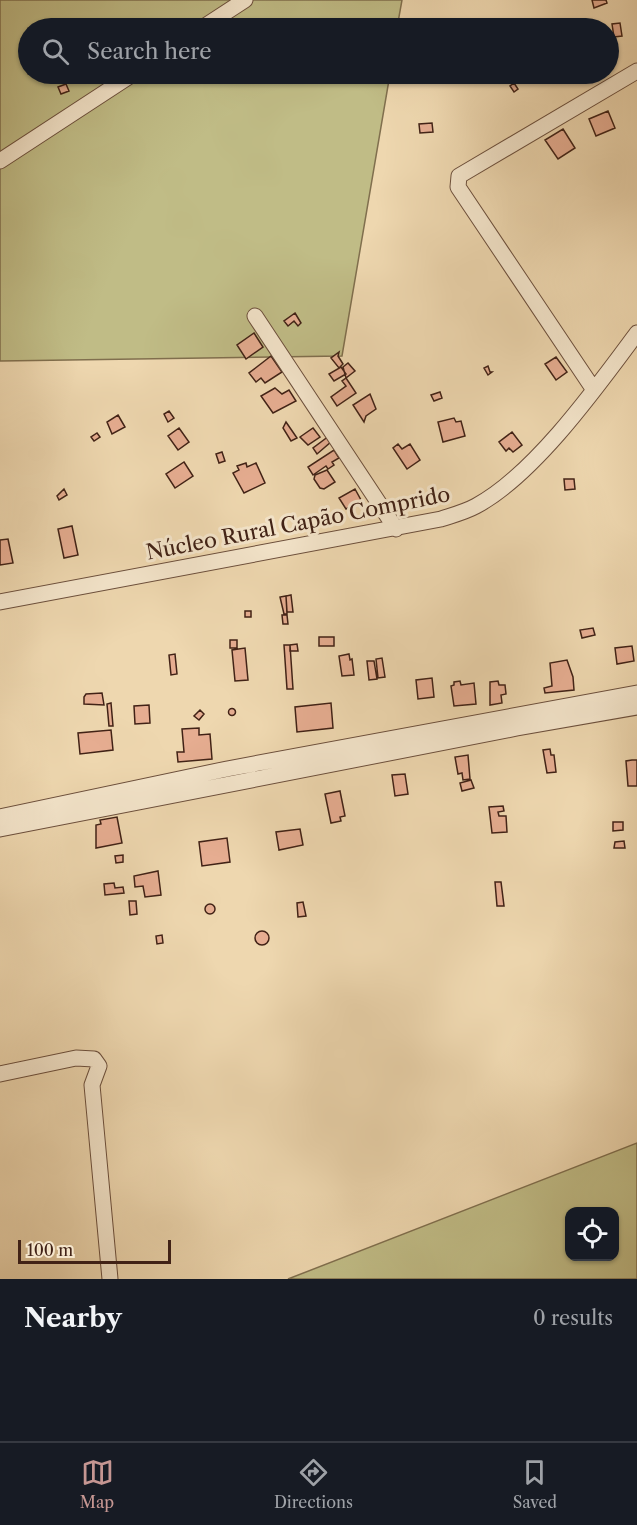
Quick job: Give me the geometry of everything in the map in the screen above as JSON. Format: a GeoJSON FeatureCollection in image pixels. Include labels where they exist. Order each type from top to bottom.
{"type":"FeatureCollection","features":[{"type":"Feature","properties":{"kind":"street"},"geometry":{"type":"LineString","coordinates":[[217,18],[245,0]]}},
{"type":"Feature","properties":{"kind":"street"},"geometry":{"type":"LineString","coordinates":[[619,82],[637,71]]}},
{"type":"Feature","properties":{"kind":"street"},"geometry":{"type":"LineString","coordinates":[[0,161],[118,84]]}},
{"type":"Feature","properties":{"kind":"street"},"geometry":{"type":"LineString","coordinates":[[594,390],[458,187],[459,176],[615,84]]}},
{"type":"Feature","properties":{"kind":"street"},"geometry":{"type":"LineString","coordinates":[[255,316],[396,528]]}},
{"type":"Feature","properties":{"kind":"street","name":"Núcleo Rural Capão Comprido"},"geometry":{"type":"LineString","coordinates":[[0,602],[441,519],[476,506],[515,479],[594,390],[637,333]]}},
{"type":"Feature","properties":{"kind":"street"},"geometry":{"type":"LineString","coordinates":[[0,829],[291,765],[637,693]]}},
{"type":"Feature","properties":{"kind":"street"},"geometry":{"type":"LineString","coordinates":[[0,817],[637,707]]}},
{"type":"Feature","properties":{"kind":"street"},"geometry":{"type":"LineString","coordinates":[[0,1074],[76,1058],[94,1059],[99,1066],[92,1085],[110,1279]]}},
{"type":"Feature","properties":{"kind":"shaded area"},"geometry":{"type":"Polygon","coordinates":[[[0,0],[402,0],[399,18],[18,18],[18,84],[388,84],[342,356],[0,361],[0,0]]]}},
{"type":"Feature","properties":{"kind":"shaded area"},"geometry":{"type":"Polygon","coordinates":[[[637,1143],[637,1279],[288,1279],[637,1143]]]}},
{"type":"Feature","properties":{"kind":"building"},"geometry":{"type":"Polygon","coordinates":[[[592,0],[606,0],[607,3],[594,8],[592,0]]]}},
{"type":"Feature","properties":{"kind":"building"},"geometry":{"type":"Polygon","coordinates":[[[619,23],[622,36],[619,36],[619,23]]]}},
{"type":"Feature","properties":{"kind":"building"},"geometry":{"type":"Polygon","coordinates":[[[66,84],[69,91],[61,94],[58,87],[66,84]]]}},
{"type":"Feature","properties":{"kind":"building"},"geometry":{"type":"Polygon","coordinates":[[[515,84],[518,89],[514,92],[510,86],[515,84]]]}},
{"type":"Feature","properties":{"kind":"building"},"geometry":{"type":"Polygon","coordinates":[[[608,111],[615,128],[596,136],[589,119],[608,111]]]}},
{"type":"Feature","properties":{"kind":"building"},"geometry":{"type":"Polygon","coordinates":[[[432,123],[433,132],[420,133],[419,124],[432,123]]]}},
{"type":"Feature","properties":{"kind":"building"},"geometry":{"type":"Polygon","coordinates":[[[563,129],[575,148],[558,159],[545,140],[563,129]]]}},
{"type":"Feature","properties":{"kind":"building"},"geometry":{"type":"Polygon","coordinates":[[[295,313],[301,323],[298,326],[294,321],[288,326],[284,321],[295,313]]]}},
{"type":"Feature","properties":{"kind":"building"},"geometry":{"type":"Polygon","coordinates":[[[254,333],[263,347],[246,359],[237,345],[254,333]]]}},
{"type":"Feature","properties":{"kind":"building"},"geometry":{"type":"Polygon","coordinates":[[[339,352],[338,356],[343,364],[339,368],[331,358],[339,352]]]}},
{"type":"Feature","properties":{"kind":"building"},"geometry":{"type":"Polygon","coordinates":[[[271,356],[282,372],[265,383],[261,378],[256,382],[249,373],[271,356]]]}},
{"type":"Feature","properties":{"kind":"building"},"geometry":{"type":"Polygon","coordinates":[[[556,357],[567,372],[556,380],[545,364],[556,357]]]}},
{"type":"Feature","properties":{"kind":"building"},"geometry":{"type":"Polygon","coordinates":[[[348,363],[355,371],[346,378],[343,367],[348,363]]]}},
{"type":"Feature","properties":{"kind":"building"},"geometry":{"type":"Polygon","coordinates":[[[488,366],[492,372],[488,375],[484,368],[488,366]]]}},
{"type":"Feature","properties":{"kind":"building"},"geometry":{"type":"Polygon","coordinates":[[[341,367],[346,374],[334,381],[329,374],[341,367]]]}},
{"type":"Feature","properties":{"kind":"building"},"geometry":{"type":"Polygon","coordinates":[[[346,378],[356,393],[337,406],[331,397],[346,386],[342,381],[346,378]]]}},
{"type":"Feature","properties":{"kind":"building"},"geometry":{"type":"Polygon","coordinates":[[[275,388],[282,394],[289,390],[296,401],[273,413],[261,396],[275,388]]]}},
{"type":"Feature","properties":{"kind":"building"},"geometry":{"type":"Polygon","coordinates":[[[440,392],[442,398],[434,401],[431,395],[440,392]]]}},
{"type":"Feature","properties":{"kind":"building"},"geometry":{"type":"Polygon","coordinates":[[[370,394],[376,409],[366,416],[364,422],[353,405],[370,394]]]}},
{"type":"Feature","properties":{"kind":"building"},"geometry":{"type":"Polygon","coordinates":[[[169,411],[174,418],[168,422],[164,414],[169,411]]]}},
{"type":"Feature","properties":{"kind":"building"},"geometry":{"type":"Polygon","coordinates":[[[118,415],[125,427],[112,434],[107,422],[118,415]]]}},
{"type":"Feature","properties":{"kind":"building"},"geometry":{"type":"Polygon","coordinates":[[[454,418],[456,422],[461,421],[465,436],[443,442],[438,422],[454,418]]]}},
{"type":"Feature","properties":{"kind":"building"},"geometry":{"type":"Polygon","coordinates":[[[286,422],[297,438],[291,441],[283,428],[286,422]]]}},
{"type":"Feature","properties":{"kind":"building"},"geometry":{"type":"Polygon","coordinates":[[[179,428],[189,442],[178,450],[168,436],[179,428]]]}},
{"type":"Feature","properties":{"kind":"building"},"geometry":{"type":"Polygon","coordinates":[[[313,428],[320,437],[308,445],[300,437],[313,428]]]}},
{"type":"Feature","properties":{"kind":"building"},"geometry":{"type":"Polygon","coordinates":[[[512,432],[522,445],[513,452],[509,448],[506,451],[499,442],[512,432]]]}},
{"type":"Feature","properties":{"kind":"building"},"geometry":{"type":"Polygon","coordinates":[[[97,433],[100,437],[94,441],[91,437],[97,433]]]}},
{"type":"Feature","properties":{"kind":"building"},"geometry":{"type":"Polygon","coordinates":[[[329,436],[332,441],[317,454],[313,448],[329,436]]]}},
{"type":"Feature","properties":{"kind":"building"},"geometry":{"type":"Polygon","coordinates":[[[398,444],[402,449],[410,444],[420,460],[407,469],[393,448],[398,444]]]}},
{"type":"Feature","properties":{"kind":"building"},"geometry":{"type":"Polygon","coordinates":[[[334,450],[339,458],[332,462],[334,465],[328,469],[326,466],[313,475],[308,467],[334,450]]]}},
{"type":"Feature","properties":{"kind":"building"},"geometry":{"type":"Polygon","coordinates":[[[222,452],[225,461],[219,463],[216,454],[222,452]]]}},
{"type":"Feature","properties":{"kind":"building"},"geometry":{"type":"Polygon","coordinates":[[[184,462],[193,476],[175,488],[166,474],[184,462]]]}},
{"type":"Feature","properties":{"kind":"building"},"geometry":{"type":"Polygon","coordinates":[[[246,463],[247,467],[256,463],[265,483],[244,493],[233,473],[239,470],[237,466],[246,463]]]}},
{"type":"Feature","properties":{"kind":"building"},"geometry":{"type":"Polygon","coordinates":[[[327,470],[335,482],[324,489],[320,488],[314,479],[315,475],[327,470]]]}},
{"type":"Feature","properties":{"kind":"building"},"geometry":{"type":"Polygon","coordinates":[[[564,479],[574,479],[575,489],[565,490],[564,479]]]}},
{"type":"Feature","properties":{"kind":"building"},"geometry":{"type":"Polygon","coordinates":[[[64,489],[67,495],[59,500],[57,496],[64,489]]]}},
{"type":"Feature","properties":{"kind":"building"},"geometry":{"type":"Polygon","coordinates":[[[355,489],[361,500],[346,509],[339,498],[355,489]]]}},
{"type":"Feature","properties":{"kind":"building"},"geometry":{"type":"Polygon","coordinates":[[[72,526],[78,555],[64,558],[58,529],[72,526]]]}},
{"type":"Feature","properties":{"kind":"building"},"geometry":{"type":"Polygon","coordinates":[[[8,539],[13,563],[0,565],[0,540],[8,539]]]}},
{"type":"Feature","properties":{"kind":"building"},"geometry":{"type":"Polygon","coordinates":[[[291,595],[293,612],[287,612],[286,596],[291,595]]]}},
{"type":"Feature","properties":{"kind":"building"},"geometry":{"type":"Polygon","coordinates":[[[286,596],[287,614],[284,614],[280,597],[286,596]]]}},
{"type":"Feature","properties":{"kind":"building"},"geometry":{"type":"Polygon","coordinates":[[[245,611],[251,611],[251,617],[245,617],[245,611]]]}},
{"type":"Feature","properties":{"kind":"building"},"geometry":{"type":"Polygon","coordinates":[[[282,615],[287,615],[288,624],[283,624],[282,615]]]}},
{"type":"Feature","properties":{"kind":"building"},"geometry":{"type":"Polygon","coordinates":[[[593,628],[595,635],[582,638],[580,630],[593,628]]]}},
{"type":"Feature","properties":{"kind":"building"},"geometry":{"type":"Polygon","coordinates":[[[319,637],[334,637],[334,646],[319,646],[319,637]]]}},
{"type":"Feature","properties":{"kind":"building"},"geometry":{"type":"Polygon","coordinates":[[[230,640],[237,640],[237,648],[230,648],[230,640]]]}},
{"type":"Feature","properties":{"kind":"building"},"geometry":{"type":"Polygon","coordinates":[[[297,644],[298,651],[290,651],[290,645],[297,644]]]}},
{"type":"Feature","properties":{"kind":"building"},"geometry":{"type":"Polygon","coordinates":[[[284,645],[290,645],[293,689],[287,689],[284,645]]]}},
{"type":"Feature","properties":{"kind":"building"},"geometry":{"type":"Polygon","coordinates":[[[632,646],[634,661],[617,664],[615,648],[632,646]]]}},
{"type":"Feature","properties":{"kind":"building"},"geometry":{"type":"Polygon","coordinates":[[[245,648],[248,680],[235,681],[232,650],[245,648]]]}},
{"type":"Feature","properties":{"kind":"building"},"geometry":{"type":"Polygon","coordinates":[[[175,654],[177,674],[171,675],[169,655],[175,654]]]}},
{"type":"Feature","properties":{"kind":"building"},"geometry":{"type":"Polygon","coordinates":[[[349,654],[354,675],[342,676],[339,656],[349,654]]]}},
{"type":"Feature","properties":{"kind":"building"},"geometry":{"type":"Polygon","coordinates":[[[382,658],[385,677],[378,678],[376,659],[382,658]]]}},
{"type":"Feature","properties":{"kind":"building"},"geometry":{"type":"Polygon","coordinates":[[[567,660],[573,677],[574,690],[545,693],[544,688],[552,686],[550,663],[567,660]]]}},
{"type":"Feature","properties":{"kind":"building"},"geometry":{"type":"Polygon","coordinates":[[[367,661],[374,661],[377,679],[369,680],[367,661]]]}},
{"type":"Feature","properties":{"kind":"building"},"geometry":{"type":"Polygon","coordinates":[[[432,678],[434,697],[418,699],[416,680],[432,678]]]}},
{"type":"Feature","properties":{"kind":"building"},"geometry":{"type":"Polygon","coordinates":[[[460,681],[461,685],[474,683],[476,704],[454,706],[451,686],[454,682],[460,681]]]}},
{"type":"Feature","properties":{"kind":"building"},"geometry":{"type":"Polygon","coordinates":[[[498,681],[499,685],[505,685],[506,694],[501,695],[502,703],[490,705],[490,682],[498,681]]]}},
{"type":"Feature","properties":{"kind":"building"},"geometry":{"type":"Polygon","coordinates":[[[102,693],[104,705],[84,704],[86,694],[102,693]]]}},
{"type":"Feature","properties":{"kind":"building"},"geometry":{"type":"Polygon","coordinates":[[[111,703],[113,726],[109,726],[107,704],[111,703]]]}},
{"type":"Feature","properties":{"kind":"building"},"geometry":{"type":"Polygon","coordinates":[[[331,703],[333,728],[297,732],[295,707],[331,703]]]}},
{"type":"Feature","properties":{"kind":"building"},"geometry":{"type":"Polygon","coordinates":[[[149,705],[150,723],[135,724],[134,706],[149,705]]]}},
{"type":"Feature","properties":{"kind":"building"},"geometry":{"type":"Polygon","coordinates":[[[232,709],[235,712],[232,715],[229,712],[232,709]]]}},
{"type":"Feature","properties":{"kind":"building"},"geometry":{"type":"Polygon","coordinates":[[[200,710],[204,714],[199,720],[194,716],[200,710]]]}},
{"type":"Feature","properties":{"kind":"building"},"geometry":{"type":"Polygon","coordinates":[[[199,728],[199,735],[210,734],[212,759],[178,762],[177,752],[184,752],[182,729],[199,728]]]}},
{"type":"Feature","properties":{"kind":"building"},"geometry":{"type":"Polygon","coordinates":[[[111,730],[113,750],[80,754],[78,733],[111,730]]]}},
{"type":"Feature","properties":{"kind":"building"},"geometry":{"type":"Polygon","coordinates":[[[550,749],[551,755],[554,755],[556,772],[547,773],[543,750],[550,749]]]}},
{"type":"Feature","properties":{"kind":"building"},"geometry":{"type":"Polygon","coordinates":[[[468,755],[470,779],[463,780],[462,773],[458,774],[455,757],[468,755]]]}},
{"type":"Feature","properties":{"kind":"building"},"geometry":{"type":"Polygon","coordinates":[[[637,760],[637,786],[628,786],[626,761],[637,760]]]}},
{"type":"Feature","properties":{"kind":"building"},"geometry":{"type":"Polygon","coordinates":[[[405,774],[408,794],[395,796],[392,775],[405,774]]]}},
{"type":"Feature","properties":{"kind":"building"},"geometry":{"type":"Polygon","coordinates":[[[471,780],[474,788],[462,791],[460,783],[471,780]]]}},
{"type":"Feature","properties":{"kind":"building"},"geometry":{"type":"Polygon","coordinates":[[[340,791],[345,816],[340,817],[341,821],[331,823],[325,794],[340,791]]]}},
{"type":"Feature","properties":{"kind":"building"},"geometry":{"type":"Polygon","coordinates":[[[503,806],[504,811],[498,812],[499,816],[506,816],[507,832],[492,833],[489,807],[503,806]]]}},
{"type":"Feature","properties":{"kind":"building"},"geometry":{"type":"Polygon","coordinates":[[[117,817],[122,843],[96,848],[96,825],[101,824],[100,820],[117,817]]]}},
{"type":"Feature","properties":{"kind":"building"},"geometry":{"type":"Polygon","coordinates":[[[613,822],[623,822],[623,830],[613,831],[613,822]]]}},
{"type":"Feature","properties":{"kind":"building"},"geometry":{"type":"Polygon","coordinates":[[[300,829],[303,845],[279,850],[276,832],[300,829]]]}},
{"type":"Feature","properties":{"kind":"building"},"geometry":{"type":"Polygon","coordinates":[[[227,838],[230,862],[202,866],[199,842],[227,838]]]}},
{"type":"Feature","properties":{"kind":"building"},"geometry":{"type":"Polygon","coordinates":[[[624,841],[625,848],[614,848],[615,842],[624,841]]]}},
{"type":"Feature","properties":{"kind":"building"},"geometry":{"type":"Polygon","coordinates":[[[123,855],[123,862],[116,863],[115,856],[123,855]]]}},
{"type":"Feature","properties":{"kind":"building"},"geometry":{"type":"Polygon","coordinates":[[[158,871],[161,895],[145,897],[143,886],[135,887],[134,876],[158,871]]]}},
{"type":"Feature","properties":{"kind":"building"},"geometry":{"type":"Polygon","coordinates":[[[495,882],[501,882],[504,906],[497,906],[495,882]]]}},
{"type":"Feature","properties":{"kind":"building"},"geometry":{"type":"Polygon","coordinates":[[[114,883],[115,888],[123,887],[124,893],[105,895],[104,884],[114,883]]]}},
{"type":"Feature","properties":{"kind":"building"},"geometry":{"type":"Polygon","coordinates":[[[129,901],[136,901],[137,914],[130,915],[129,901]]]}},
{"type":"Feature","properties":{"kind":"building"},"geometry":{"type":"Polygon","coordinates":[[[303,902],[306,916],[298,917],[297,903],[303,902]]]}},
{"type":"Feature","properties":{"kind":"building"},"geometry":{"type":"Polygon","coordinates":[[[210,904],[215,909],[210,914],[205,909],[210,904]]]}},
{"type":"Feature","properties":{"kind":"building"},"geometry":{"type":"Polygon","coordinates":[[[262,931],[267,933],[269,938],[267,943],[262,945],[257,943],[255,938],[257,933],[262,931]]]}},
{"type":"Feature","properties":{"kind":"building"},"geometry":{"type":"Polygon","coordinates":[[[162,935],[163,943],[157,944],[156,936],[162,935]]]}}]}
